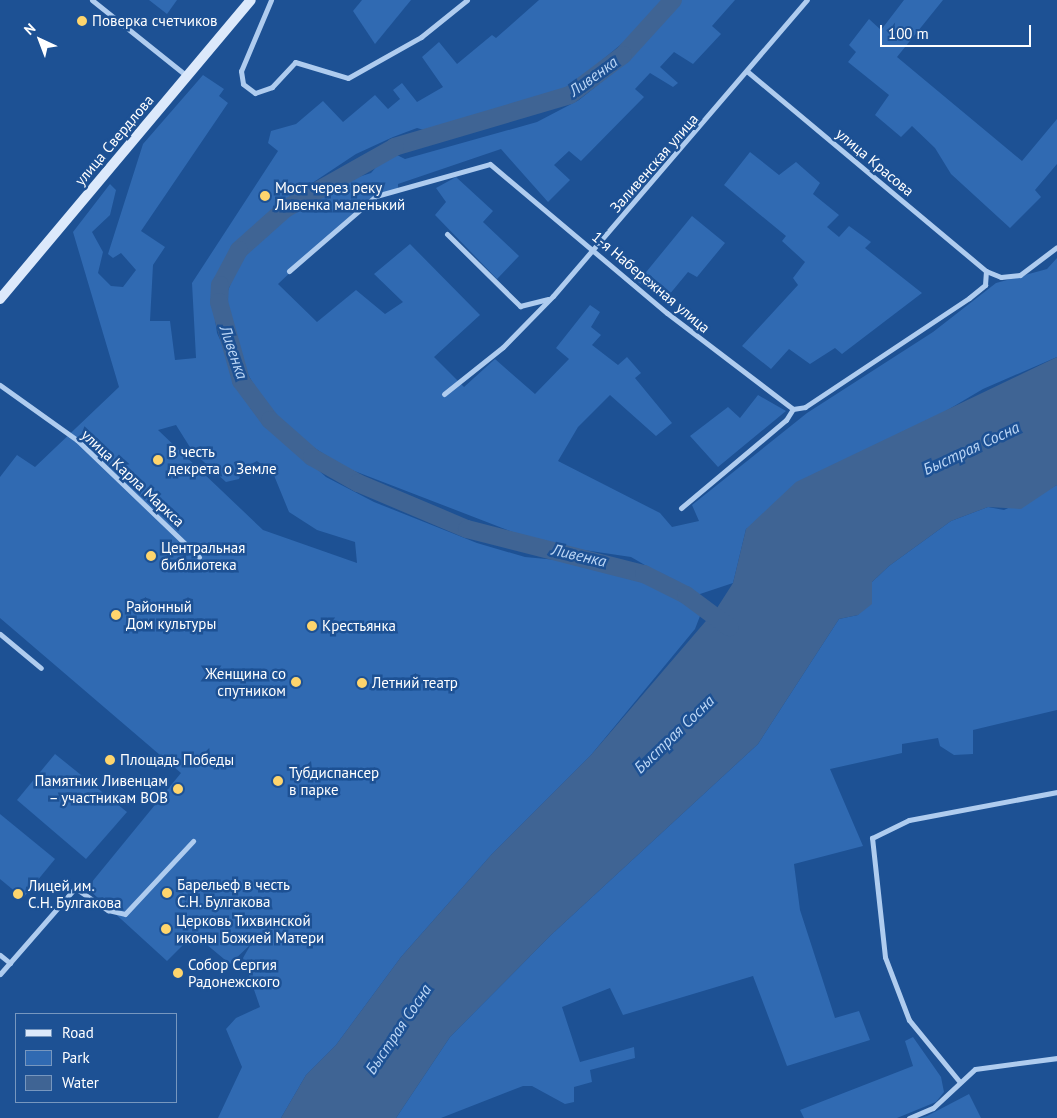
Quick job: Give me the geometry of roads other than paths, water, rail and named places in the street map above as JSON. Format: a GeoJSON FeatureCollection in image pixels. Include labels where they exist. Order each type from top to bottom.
{"type":"FeatureCollection","features":[{"type":"Feature","properties":{"kind":"main road","name":"улица Свердлова"},"geometry":{"type":"LineString","coordinates":[[0,299],[252,0]]}},
{"type":"Feature","properties":{"kind":"street"},"geometry":{"type":"LineString","coordinates":[[92,0],[187,76]]}},
{"type":"Feature","properties":{"kind":"street"},"geometry":{"type":"LineString","coordinates":[[271,0],[241,71],[243,84],[255,93],[272,87],[296,62],[348,78],[421,37],[467,0]]}},
{"type":"Feature","properties":{"kind":"street","name":"Заливенская улица"},"geometry":{"type":"LineString","coordinates":[[444,394],[509,341],[553,296],[748,72],[807,0]]}},
{"type":"Feature","properties":{"kind":"street","name":"улица Красова"},"geometry":{"type":"LineString","coordinates":[[748,72],[986,271]]}},
{"type":"Feature","properties":{"kind":"street","name":"1-я Набережная улица"},"geometry":{"type":"LineString","coordinates":[[290,272],[376,196],[486,163],[512,179],[673,318],[793,409]]}},
{"type":"Feature","properties":{"kind":"street"},"geometry":{"type":"LineString","coordinates":[[447,234],[520,306],[535,306],[553,296]]}},
{"type":"Feature","properties":{"kind":"street"},"geometry":{"type":"LineString","coordinates":[[681,508],[786,420],[793,409],[805,407],[968,298],[985,284],[986,271],[1001,277],[1020,275],[1057,247]]}},
{"type":"Feature","properties":{"kind":"street","name":"улица Карла Маркса"},"geometry":{"type":"LineString","coordinates":[[0,386],[77,440],[200,557]]}},
{"type":"Feature","properties":{"kind":"street"},"geometry":{"type":"LineString","coordinates":[[0,634],[41,668]]}},
{"type":"Feature","properties":{"kind":"street"},"geometry":{"type":"LineString","coordinates":[[959,1080],[910,1020],[885,957],[872,838],[908,820],[1057,792]]}},
{"type":"Feature","properties":{"kind":"street"},"geometry":{"type":"LineString","coordinates":[[0,974],[75,888],[108,910],[126,914],[193,841]]}},
{"type":"Feature","properties":{"kind":"street"},"geometry":{"type":"LineString","coordinates":[[0,955],[10,963]]}},
{"type":"Feature","properties":{"kind":"street"},"geometry":{"type":"LineString","coordinates":[[909,1118],[933,1108],[959,1080],[992,1064],[1057,1058]]}},
{"type":"Feature","properties":{"kind":"water","name":"Быстрая Сосна"},"geometry":{"type":"Polygon","coordinates":[[[1057,357],[1057,485],[1021,509],[988,507],[951,521],[889,566],[872,582],[872,604],[858,615],[839,619],[758,744],[551,935],[450,1037],[396,1118],[281,1118],[306,1075],[336,1045],[401,957],[492,854],[591,755],[717,608],[733,583],[746,529],[796,482],[1057,357]]]}},
{"type":"Feature","properties":{"kind":"waterway","name":"Ливенка"},"geometry":{"type":"LineString","coordinates":[[673,0],[623,55],[570,95],[395,147],[285,209],[239,250],[220,285],[219,302],[241,381],[270,420],[312,457],[358,483],[467,529],[644,574],[686,595],[729,627]]}},
{"type":"Feature","properties":{"kind":"place","name":"Поверка счетчиков"},"geometry":{"type":"Point","coordinates":[82,21]}},
{"type":"Feature","properties":{"kind":"place","name":"Мост через реку Ливенка маленький"},"geometry":{"type":"Point","coordinates":[265,196]}},
{"type":"Feature","properties":{"kind":"place","name":"В честь декрета о Земле"},"geometry":{"type":"Point","coordinates":[158,460]}},
{"type":"Feature","properties":{"kind":"place","name":"Центральная библиотека"},"geometry":{"type":"Point","coordinates":[151,556]}},
{"type":"Feature","properties":{"kind":"place","name":"Районный Дом культуры"},"geometry":{"type":"Point","coordinates":[116,615]}},
{"type":"Feature","properties":{"kind":"place","name":"Крестьянка"},"geometry":{"type":"Point","coordinates":[312,626]}},
{"type":"Feature","properties":{"kind":"place","name":"Женщина со спутником"},"geometry":{"type":"Point","coordinates":[296,682]}},
{"type":"Feature","properties":{"kind":"place","name":"Летний театр"},"geometry":{"type":"Point","coordinates":[362,683]}},
{"type":"Feature","properties":{"kind":"place","name":"Площадь Победы"},"geometry":{"type":"Point","coordinates":[110,760]}},
{"type":"Feature","properties":{"kind":"place","name":"Тубдиспансер в парке"},"geometry":{"type":"Point","coordinates":[278,781]}},
{"type":"Feature","properties":{"kind":"place","name":"Памятник Ливенцам – участникам ВОВ"},"geometry":{"type":"Point","coordinates":[178,789]}},
{"type":"Feature","properties":{"kind":"place","name":"Барельеф в честь С.Н. Булгакова"},"geometry":{"type":"Point","coordinates":[167,893]}},
{"type":"Feature","properties":{"kind":"place","name":"Лицей им. С.Н. Булгакова"},"geometry":{"type":"Point","coordinates":[18,894]}},
{"type":"Feature","properties":{"kind":"place","name":"Церковь Тихвинской иконы Божией Матери"},"geometry":{"type":"Point","coordinates":[166,929]}},
{"type":"Feature","properties":{"kind":"place","name":"Собор Сергия Радонежского"},"geometry":{"type":"Point","coordinates":[178,973]}}]}
